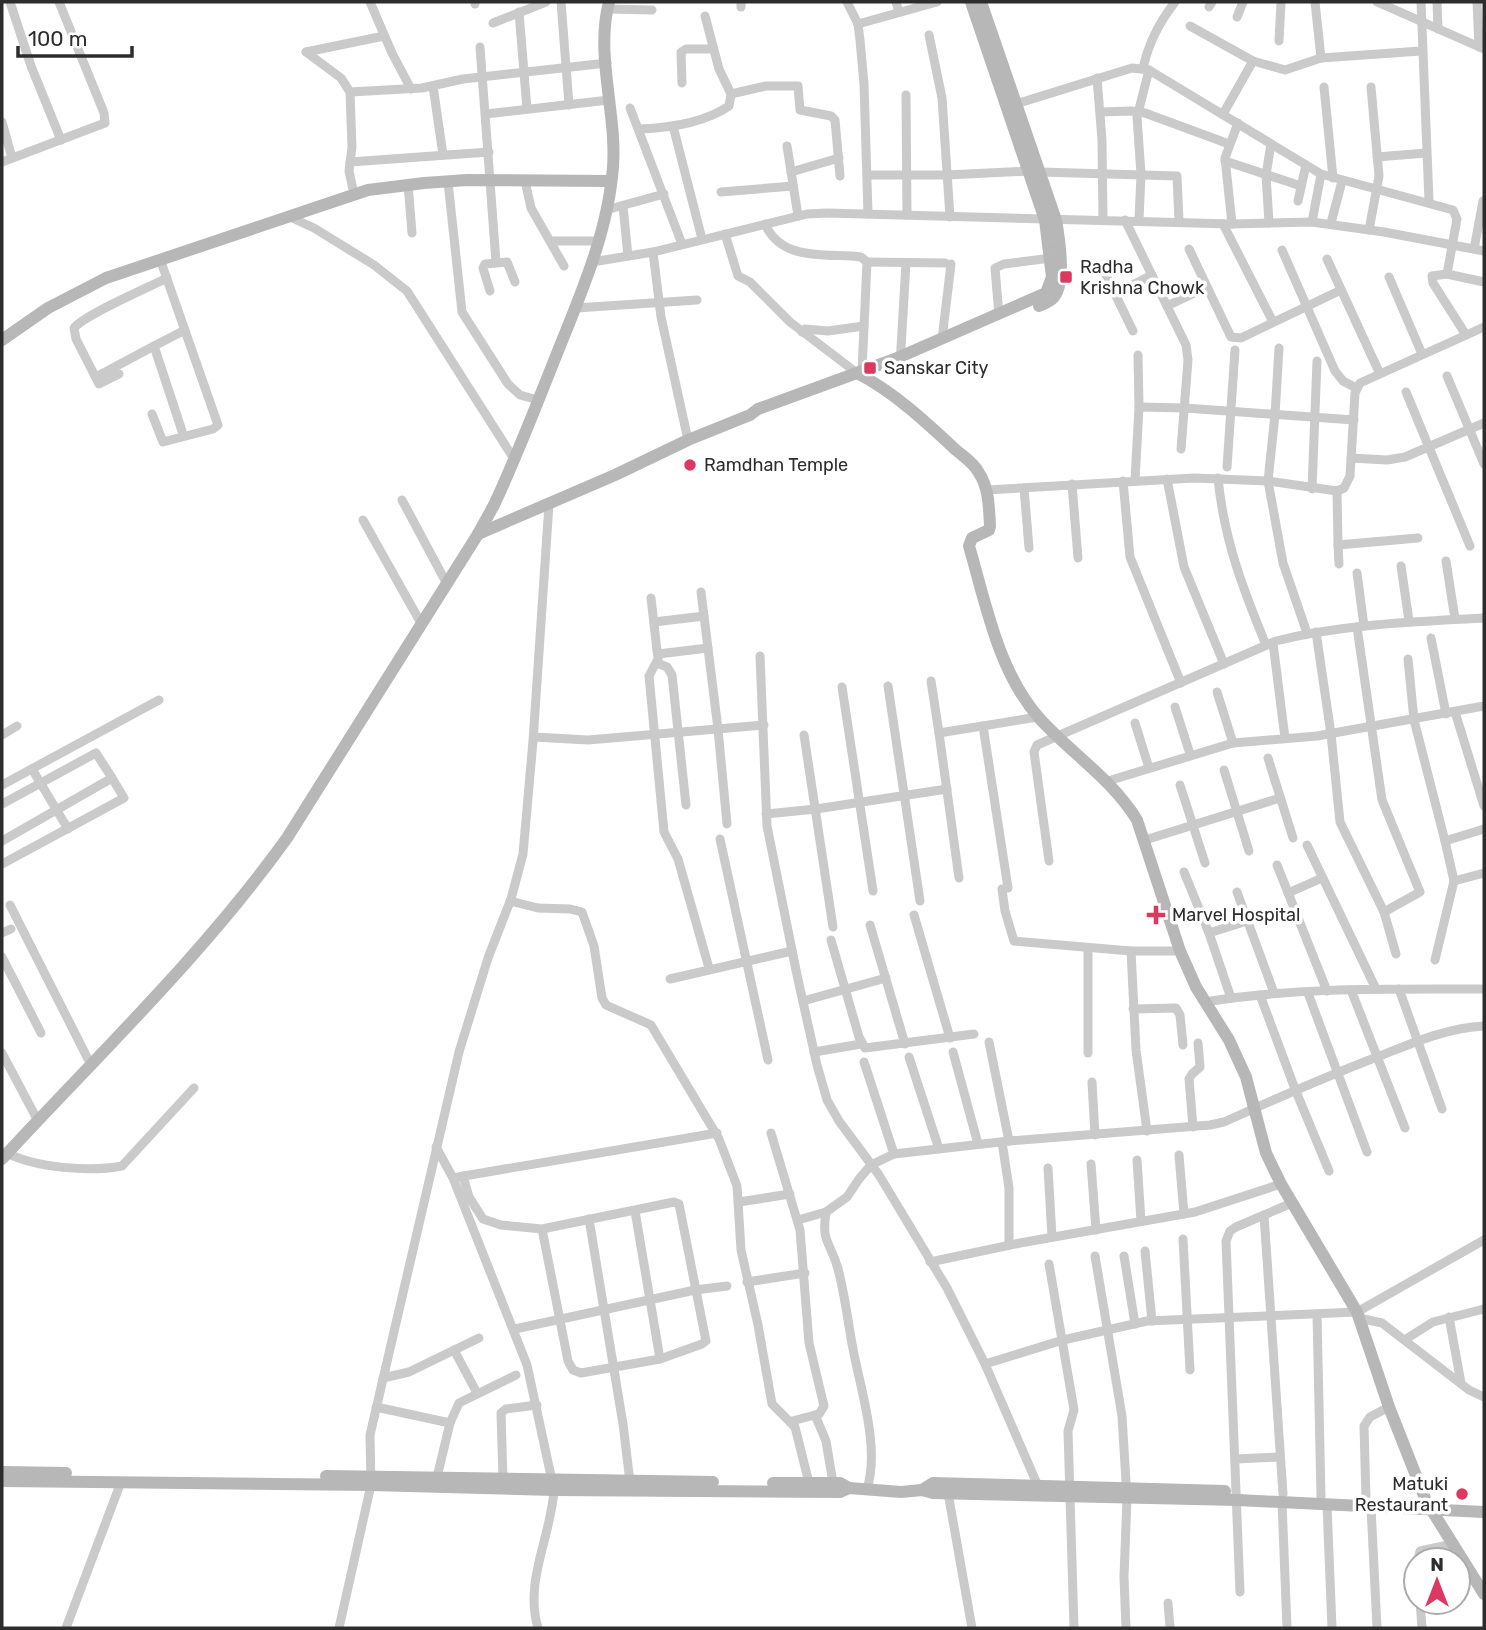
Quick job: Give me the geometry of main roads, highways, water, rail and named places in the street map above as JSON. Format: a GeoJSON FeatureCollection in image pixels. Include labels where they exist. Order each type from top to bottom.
{"type":"FeatureCollection","features":[{"type":"Feature","properties":{"kind":"place","name":"Radha Krishna Chowk"},"geometry":{"type":"Point","coordinates":[1066,277]}},
{"type":"Feature","properties":{"kind":"place","name":"Sanskar City"},"geometry":{"type":"Point","coordinates":[870,368]}},
{"type":"Feature","properties":{"kind":"place","name":"Ramdhan Temple"},"geometry":{"type":"Point","coordinates":[690,465]}},
{"type":"Feature","properties":{"kind":"place","name":"Marvel Hospital"},"geometry":{"type":"Point","coordinates":[1156,915]}},
{"type":"Feature","properties":{"kind":"place","name":"Matuki Restaurant"},"geometry":{"type":"Point","coordinates":[1462,1494]}}]}
